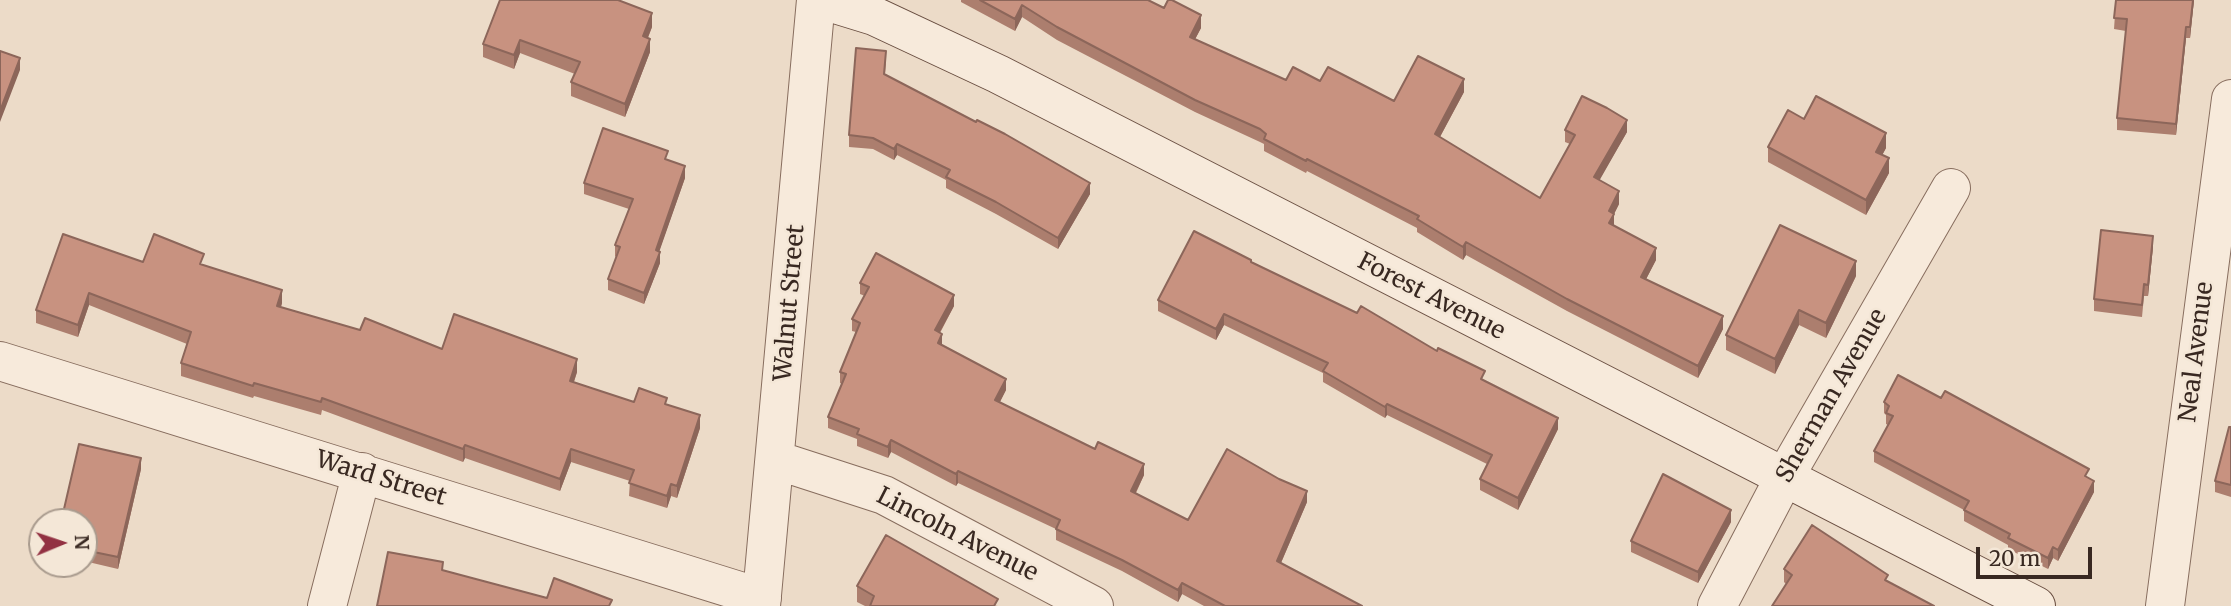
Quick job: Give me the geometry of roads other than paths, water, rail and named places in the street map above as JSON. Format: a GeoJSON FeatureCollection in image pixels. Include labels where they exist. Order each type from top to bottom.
{"type":"FeatureCollection","features":[{"type":"Feature","properties":{"kind":"street","name":"Walnut Street"},"geometry":{"type":"LineString","coordinates":[[762,602],[816,0]]}},
{"type":"Feature","properties":{"kind":"street","name":"Forest Avenue"},"geometry":{"type":"LineString","coordinates":[[822,0],[874,16],[998,74],[2036,606]]}},
{"type":"Feature","properties":{"kind":"street","name":"Neal Avenue"},"geometry":{"type":"LineString","coordinates":[[2165,606],[2231,102]]}},
{"type":"Feature","properties":{"kind":"street","name":"Sherman Avenue"},"geometry":{"type":"LineString","coordinates":[[1717,606],[1784,478],[1951,188]]}},
{"type":"Feature","properties":{"kind":"street","name":"Ward Street"},"geometry":{"type":"LineString","coordinates":[[0,361],[362,472],[762,602]]}},
{"type":"Feature","properties":{"kind":"street","name":"Lincoln Avenue"},"geometry":{"type":"LineString","coordinates":[[776,460],[884,495],[1094,606]]}},
{"type":"Feature","properties":{"kind":"street"},"geometry":{"type":"LineString","coordinates":[[327,606],[362,472]]}}]}
